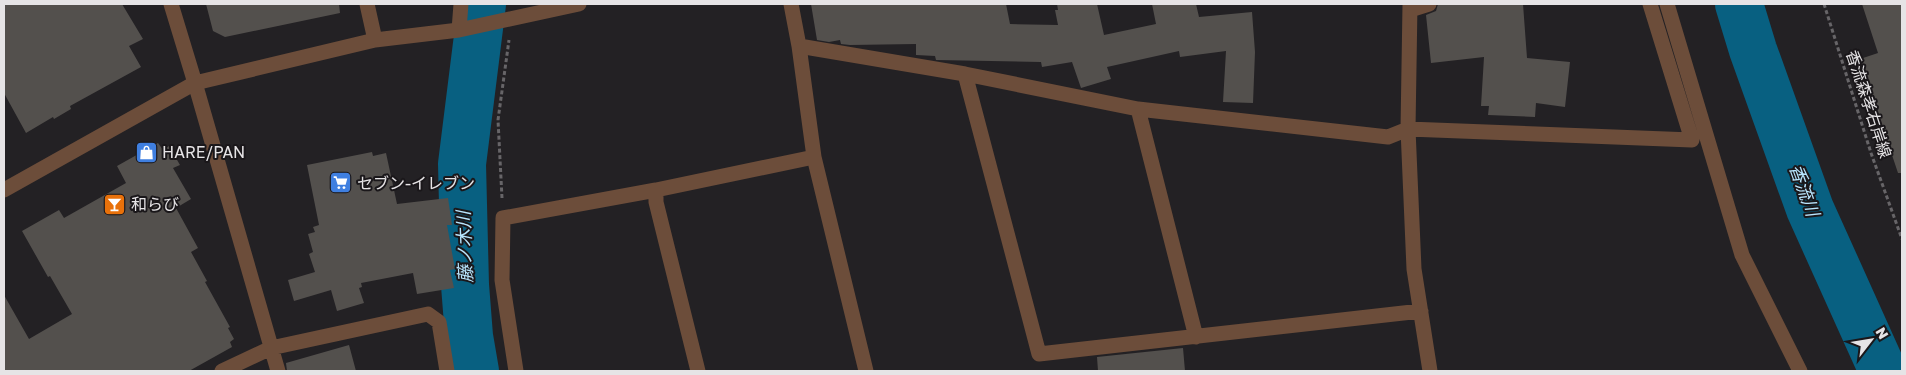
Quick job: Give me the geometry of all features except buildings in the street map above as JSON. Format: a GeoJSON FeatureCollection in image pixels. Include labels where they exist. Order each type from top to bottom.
{"type":"FeatureCollection","features":[{"type":"Feature","properties":{"kind":"street"},"geometry":{"type":"LineString","coordinates":[[171,4],[278,371]]}},
{"type":"Feature","properties":{"kind":"street"},"geometry":{"type":"LineString","coordinates":[[368,4],[375,40]]}},
{"type":"Feature","properties":{"kind":"street"},"geometry":{"type":"LineString","coordinates":[[459,30],[461,4]]}},
{"type":"Feature","properties":{"kind":"street"},"geometry":{"type":"LineString","coordinates":[[4,190],[195,82],[375,40],[459,30],[514,10],[579,4]]}},
{"type":"Feature","properties":{"kind":"street"},"geometry":{"type":"LineString","coordinates":[[791,4],[799,46],[814,157],[866,371]]}},
{"type":"Feature","properties":{"kind":"street"},"geometry":{"type":"LineString","coordinates":[[1429,4],[1410,7],[1408,130],[1414,270],[1430,371]]}},
{"type":"Feature","properties":{"kind":"street"},"geometry":{"type":"LineString","coordinates":[[799,46],[965,74],[1138,109],[1388,138],[1408,130],[1692,140],[1650,4]]}},
{"type":"Feature","properties":{"kind":"street"},"geometry":{"type":"LineString","coordinates":[[1667,4],[1742,255],[1800,371]]}},
{"type":"Feature","properties":{"kind":"street"},"geometry":{"type":"LineString","coordinates":[[965,74],[1039,354],[1420,311]]}},
{"type":"Feature","properties":{"kind":"street"},"geometry":{"type":"LineString","coordinates":[[1138,109],[1196,337]]}},
{"type":"Feature","properties":{"kind":"street"},"geometry":{"type":"LineString","coordinates":[[516,371],[502,280],[503,218],[656,190],[814,157]]}},
{"type":"Feature","properties":{"kind":"street"},"geometry":{"type":"LineString","coordinates":[[656,190],[656,202],[698,371]]}},
{"type":"Feature","properties":{"kind":"street"},"geometry":{"type":"LineString","coordinates":[[222,371],[271,348],[428,314],[440,322],[448,371]]}},
{"type":"Feature","properties":{"kind":"path","name":"香流森孝右岸線"},"geometry":{"type":"LineString","coordinates":[[1824,4],[1871,153],[1902,239]]}},
{"type":"Feature","properties":{"kind":"path"},"geometry":{"type":"LineString","coordinates":[[503,218],[498,120],[514,10]]}},
{"type":"Feature","properties":{"kind":"waterway","name":"藤ノ木川"},"geometry":{"type":"LineString","coordinates":[[475,371],[469,336],[465,285],[462,164],[482,4]]}},
{"type":"Feature","properties":{"kind":"waterway","name":"香流川"},"geometry":{"type":"LineString","coordinates":[[1739,4],[1753,50],[1810,209],[1883,371]]}},
{"type":"Feature","properties":{"kind":"place","name":"HARE/PAN"},"geometry":{"type":"Point","coordinates":[146,152]}},
{"type":"Feature","properties":{"kind":"place","name":"セブン-イレブン"},"geometry":{"type":"Point","coordinates":[341,183]}},
{"type":"Feature","properties":{"kind":"place","name":"和らび"},"geometry":{"type":"Point","coordinates":[115,204]}}]}
